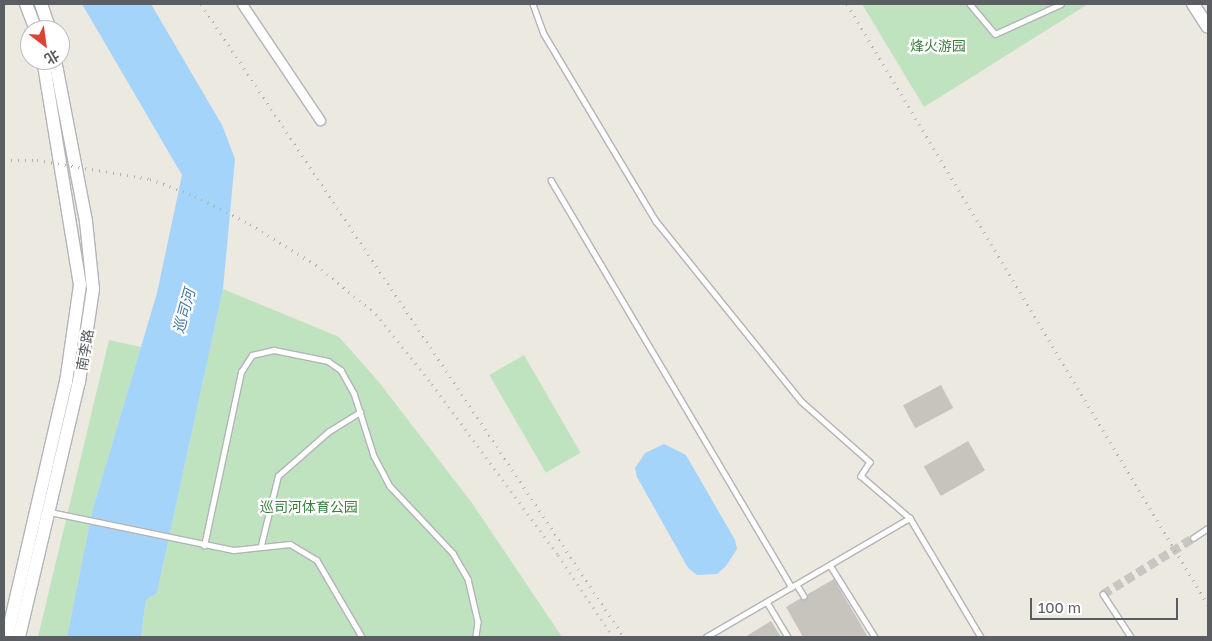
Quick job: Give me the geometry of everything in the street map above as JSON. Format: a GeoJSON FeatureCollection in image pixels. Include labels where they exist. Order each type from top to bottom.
{"type":"FeatureCollection","features":[{"type":"Feature","properties":{"kind":"main road"},"geometry":{"type":"LineString","coordinates":[[26,4],[32,20]]}},
{"type":"Feature","properties":{"kind":"main road"},"geometry":{"type":"LineString","coordinates":[[42,4],[47,20]]}},
{"type":"Feature","properties":{"kind":"main road"},"geometry":{"type":"LineString","coordinates":[[1193,4],[1208,27]]}},
{"type":"Feature","properties":{"kind":"main road","name":"南李路"},"geometry":{"type":"LineString","coordinates":[[7,637],[66,382],[80,285],[45,70]]}},
{"type":"Feature","properties":{"kind":"main road","name":"南李路"},"geometry":{"type":"LineString","coordinates":[[19,637],[79,382],[93,289],[86,221],[57,70]]}},
{"type":"Feature","properties":{"kind":"street"},"geometry":{"type":"LineString","coordinates":[[242,4],[320,120]]}},
{"type":"Feature","properties":{"kind":"lane"},"geometry":{"type":"LineString","coordinates":[[533,4],[544,34],[656,221],[801,401],[870,462],[861,476],[910,518],[981,637]]}},
{"type":"Feature","properties":{"kind":"lane"},"geometry":{"type":"LineString","coordinates":[[970,4],[995,34],[1061,4]]}},
{"type":"Feature","properties":{"kind":"lane"},"geometry":{"type":"LineString","coordinates":[[551,180],[794,586],[804,596]]}},
{"type":"Feature","properties":{"kind":"lane"},"geometry":{"type":"LineString","coordinates":[[204,546],[241,372],[252,355],[274,350],[328,360],[341,370],[360,412],[374,456],[390,486],[453,553],[468,579],[478,622],[476,637]]}},
{"type":"Feature","properties":{"kind":"lane"},"geometry":{"type":"LineString","coordinates":[[261,545],[278,476],[328,432],[360,412]]}},
{"type":"Feature","properties":{"kind":"lane"},"geometry":{"type":"LineString","coordinates":[[49,511],[204,546],[234,550],[261,545],[290,544],[317,560],[362,637]]}},
{"type":"Feature","properties":{"kind":"lane"},"geometry":{"type":"LineString","coordinates":[[706,637],[910,518]]}},
{"type":"Feature","properties":{"kind":"lane"},"geometry":{"type":"LineString","coordinates":[[1193,538],[1208,528]]}},
{"type":"Feature","properties":{"kind":"lane"},"geometry":{"type":"LineString","coordinates":[[830,564],[875,637]]}},
{"type":"Feature","properties":{"kind":"lane"},"geometry":{"type":"LineString","coordinates":[[1103,594],[1131,637]]}},
{"type":"Feature","properties":{"kind":"lane"},"geometry":{"type":"LineString","coordinates":[[767,602],[788,637]]}},
{"type":"Feature","properties":{"kind":"green space","name":"烽火游园"},"geometry":{"type":"Polygon","coordinates":[[[862,4],[1088,4],[924,107],[862,4]]]}},
{"type":"Feature","properties":{"kind":"green space","name":"巡司河体育公园"},"geometry":{"type":"Polygon","coordinates":[[[223,289],[339,337],[378,381],[472,503],[562,637],[141,637],[146,600],[157,593],[223,289]]]}},
{"type":"Feature","properties":{"kind":"green space"},"geometry":{"type":"Polygon","coordinates":[[[109,340],[141,347],[92,512],[67,637],[38,637],[109,340]]]}},
{"type":"Feature","properties":{"kind":"green space"},"geometry":{"type":"Polygon","coordinates":[[[524,355],[580,453],[546,473],[489,375],[524,355]]]}},
{"type":"Feature","properties":{"kind":"water","name":"巡司河"},"geometry":{"type":"Polygon","coordinates":[[[82,4],[151,4],[222,125],[235,159],[223,289],[157,593],[146,600],[141,637],[67,637],[92,512],[157,293],[182,175],[82,4]]]}},
{"type":"Feature","properties":{"kind":"water"},"geometry":{"type":"Polygon","coordinates":[[[664,444],[686,455],[735,540],[737,549],[726,566],[717,574],[697,575],[688,568],[637,477],[635,468],[645,453],[664,444]]]}},
{"type":"Feature","properties":{"kind":"building"},"geometry":{"type":"Polygon","coordinates":[[[941,385],[953,408],[915,428],[903,405],[941,385]]]}},
{"type":"Feature","properties":{"kind":"building"},"geometry":{"type":"Polygon","coordinates":[[[968,441],[985,470],[941,496],[924,466],[968,441]]]}},
{"type":"Feature","properties":{"kind":"building"},"geometry":{"type":"Polygon","coordinates":[[[834,579],[868,637],[803,637],[786,607],[801,598],[806,600],[808,594],[834,579]]]}},
{"type":"Feature","properties":{"kind":"building"},"geometry":{"type":"Polygon","coordinates":[[[771,621],[781,637],[745,637],[771,621]]]}},
{"type":"Feature","properties":{"kind":"tunnel"},"geometry":{"type":"LineString","coordinates":[[1103,594],[1193,538]]}},
{"type":"Feature","properties":{"kind":"railway"},"geometry":{"type":"LineString","coordinates":[[201,4],[624,637]]}},
{"type":"Feature","properties":{"kind":"railway"},"geometry":{"type":"LineString","coordinates":[[847,4],[1208,605]]}},
{"type":"Feature","properties":{"kind":"railway"},"geometry":{"type":"LineString","coordinates":[[4,160],[37,160],[150,179],[195,196],[250,224],[316,265],[376,314],[432,384],[558,555],[613,637]]}}]}
